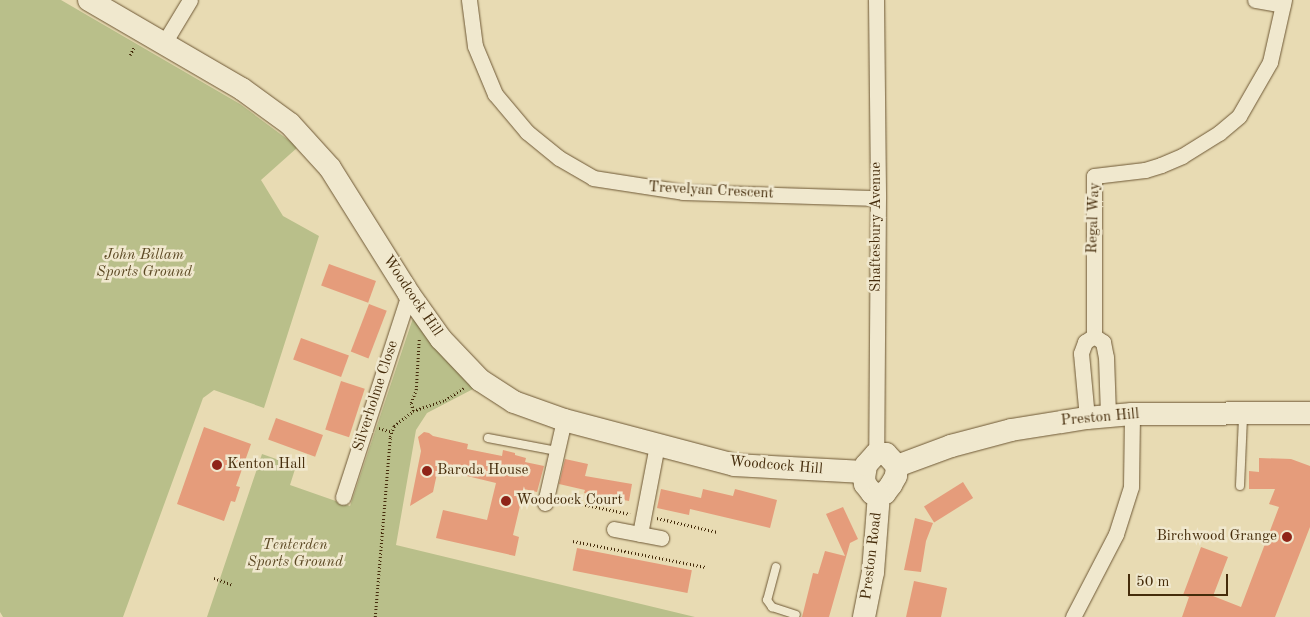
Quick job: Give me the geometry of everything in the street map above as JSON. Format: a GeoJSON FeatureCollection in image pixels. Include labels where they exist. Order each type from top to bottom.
{"type":"FeatureCollection","features":[{"type":"Feature","properties":{"kind":"street","name":"Woodcock Hill"},"geometry":{"type":"LineString","coordinates":[[89,0],[242,89],[290,124],[330,168],[425,319],[480,380],[514,402],[564,420],[734,464],[870,463]]}},
{"type":"Feature","properties":{"kind":"street"},"geometry":{"type":"LineString","coordinates":[[164,43],[190,0]]}},
{"type":"Feature","properties":{"kind":"street","name":"Trevelyan Crescent"},"geometry":{"type":"LineString","coordinates":[[469,0],[475,46],[495,94],[527,132],[559,158],[593,178],[682,192],[878,198]]}},
{"type":"Feature","properties":{"kind":"street","name":"Shaftesbury Avenue"},"geometry":{"type":"LineString","coordinates":[[870,463],[878,198],[876,0]]}},
{"type":"Feature","properties":{"kind":"street"},"geometry":{"type":"LineString","coordinates":[[1255,0],[1284,3]]}},
{"type":"Feature","properties":{"kind":"street","name":"Regal Way"},"geometry":{"type":"LineString","coordinates":[[1094,336],[1094,176],[1145,170],[1161,165],[1182,156],[1239,116],[1270,62],[1284,3]]}},
{"type":"Feature","properties":{"kind":"street","name":"Silverholme Close"},"geometry":{"type":"LineString","coordinates":[[343,498],[409,294]]}},
{"type":"Feature","properties":{"kind":"street"},"geometry":{"type":"LineString","coordinates":[[1094,336],[1103,342],[1106,357],[1098,416],[1081,353],[1085,342],[1094,336]]}},
{"type":"Feature","properties":{"kind":"street","name":"Preston Hill"},"geometry":{"type":"LineString","coordinates":[[896,466],[951,446],[1011,430],[1098,416],[1132,414],[1310,413]]}},
{"type":"Feature","properties":{"kind":"street"},"geometry":{"type":"LineString","coordinates":[[1073,617],[1116,534],[1131,487],[1132,414]]}},
{"type":"Feature","properties":{"kind":"street"},"geometry":{"type":"LineString","coordinates":[[545,503],[564,420]]}},
{"type":"Feature","properties":{"kind":"street"},"geometry":{"type":"LineString","coordinates":[[640,534],[657,445]]}},
{"type":"Feature","properties":{"kind":"street"},"geometry":{"type":"LineString","coordinates":[[886,454],[896,466],[896,476],[885,493],[872,493],[865,484],[870,463],[886,454]]}},
{"type":"Feature","properties":{"kind":"street","name":"Preston Road"},"geometry":{"type":"LineString","coordinates":[[864,617],[873,572],[879,494]]}},
{"type":"Feature","properties":{"kind":"street"},"geometry":{"type":"LineString","coordinates":[[614,529],[661,538]]}},
{"type":"Feature","properties":{"kind":"lane"},"geometry":{"type":"LineString","coordinates":[[1240,486],[1243,414]]}},
{"type":"Feature","properties":{"kind":"lane"},"geometry":{"type":"LineString","coordinates":[[488,438],[557,451]]}},
{"type":"Feature","properties":{"kind":"lane"},"geometry":{"type":"LineString","coordinates":[[776,567],[767,600],[772,606],[796,615]]}},
{"type":"Feature","properties":{"kind":"path"},"geometry":{"type":"LineString","coordinates":[[413,411],[411,403],[416,390],[419,332],[425,319]]}},
{"type":"Feature","properties":{"kind":"path"},"geometry":{"type":"LineString","coordinates":[[375,617],[390,437],[394,426],[398,420],[413,411],[445,400],[480,380]]}},
{"type":"Feature","properties":{"kind":"path"},"geometry":{"type":"LineString","coordinates":[[582,504],[636,515]]}},
{"type":"Feature","properties":{"kind":"path"},"geometry":{"type":"LineString","coordinates":[[650,516],[717,532]]}},
{"type":"Feature","properties":{"kind":"path"},"geometry":{"type":"LineString","coordinates":[[573,541],[705,567]]}},
{"type":"Feature","properties":{"kind":"path"},"geometry":{"type":"LineString","coordinates":[[214,578],[233,585]]}},
{"type":"Feature","properties":{"kind":"green space","name":"John Billam Sports Ground"},"geometry":{"type":"Polygon","coordinates":[[[0,0],[61,0],[240,104],[298,147],[261,180],[283,216],[319,236],[264,408],[214,390],[203,398],[123,617],[3,617],[0,612],[0,0]]]}},
{"type":"Feature","properties":{"kind":"green space","name":"Tenterden Sports Ground"},"geometry":{"type":"Polygon","coordinates":[[[414,315],[475,388],[427,413],[416,430],[396,545],[695,617],[207,617],[262,454],[296,466],[290,485],[350,506],[414,315]]]}},
{"type":"Feature","properties":{"kind":"building"},"geometry":{"type":"Polygon","coordinates":[[[329,264],[376,281],[368,303],[321,286],[329,264]]]}},
{"type":"Feature","properties":{"kind":"building"},"geometry":{"type":"Polygon","coordinates":[[[369,304],[387,311],[368,358],[351,352],[369,304]]]}},
{"type":"Feature","properties":{"kind":"building"},"geometry":{"type":"Polygon","coordinates":[[[301,338],[349,355],[341,377],[293,360],[301,338]]]}},
{"type":"Feature","properties":{"kind":"building"},"geometry":{"type":"Polygon","coordinates":[[[341,381],[365,389],[349,437],[325,430],[341,381]]]}},
{"type":"Feature","properties":{"kind":"building"},"geometry":{"type":"Polygon","coordinates":[[[276,418],[323,435],[315,457],[268,440],[276,418]]]}},
{"type":"Feature","properties":{"kind":"building","name":"Kenton Hall"},"geometry":{"type":"Polygon","coordinates":[[[204,427],[251,444],[236,486],[240,487],[235,502],[231,501],[224,521],[177,504],[204,427]]]}},
{"type":"Feature","properties":{"kind":"building","name":"Woodcock Court"},"geometry":{"type":"Polygon","coordinates":[[[424,432],[468,444],[467,449],[502,456],[503,450],[526,458],[525,462],[544,466],[537,492],[524,489],[513,535],[519,537],[515,556],[436,538],[443,510],[487,520],[496,483],[438,469],[433,492],[410,506],[421,451],[418,437],[424,432]]]}},
{"type":"Feature","properties":{"kind":"building","name":"Birchwood Grange"},"geometry":{"type":"Polygon","coordinates":[[[1259,458],[1291,459],[1310,466],[1310,527],[1275,617],[1182,617],[1189,597],[1183,595],[1201,547],[1228,557],[1213,596],[1241,607],[1279,507],[1269,504],[1275,489],[1249,489],[1249,471],[1259,472],[1259,458]]]}},
{"type":"Feature","properties":{"kind":"building"},"geometry":{"type":"Polygon","coordinates":[[[565,459],[588,464],[585,476],[632,484],[629,501],[584,493],[585,490],[559,484],[565,459]]]}},
{"type":"Feature","properties":{"kind":"building"},"geometry":{"type":"Polygon","coordinates":[[[963,482],[973,498],[934,522],[924,506],[963,482]]]}},
{"type":"Feature","properties":{"kind":"building"},"geometry":{"type":"Polygon","coordinates":[[[661,489],[701,498],[703,489],[733,496],[735,489],[777,500],[770,528],[690,509],[689,515],[657,508],[661,489]]]}},
{"type":"Feature","properties":{"kind":"building"},"geometry":{"type":"Polygon","coordinates":[[[843,507],[858,539],[850,543],[829,617],[802,617],[813,573],[818,574],[825,551],[845,556],[826,514],[843,507]]]}},
{"type":"Feature","properties":{"kind":"building"},"geometry":{"type":"Polygon","coordinates":[[[915,518],[933,523],[926,541],[921,572],[904,570],[915,518]]]}},
{"type":"Feature","properties":{"kind":"building"},"geometry":{"type":"Polygon","coordinates":[[[577,548],[692,570],[687,593],[573,571],[577,548]]]}},
{"type":"Feature","properties":{"kind":"building"},"geometry":{"type":"Polygon","coordinates":[[[914,581],[947,588],[941,617],[906,617],[914,581]]]}},
{"type":"Feature","properties":{"kind":"place","name":"Kenton Hall"},"geometry":{"type":"Point","coordinates":[217,465]}},
{"type":"Feature","properties":{"kind":"place","name":"Baroda House"},"geometry":{"type":"Point","coordinates":[427,471]}},
{"type":"Feature","properties":{"kind":"place","name":"Woodcock Court"},"geometry":{"type":"Point","coordinates":[506,501]}},
{"type":"Feature","properties":{"kind":"place","name":"Birchwood Grange"},"geometry":{"type":"Point","coordinates":[1287,537]}}]}
